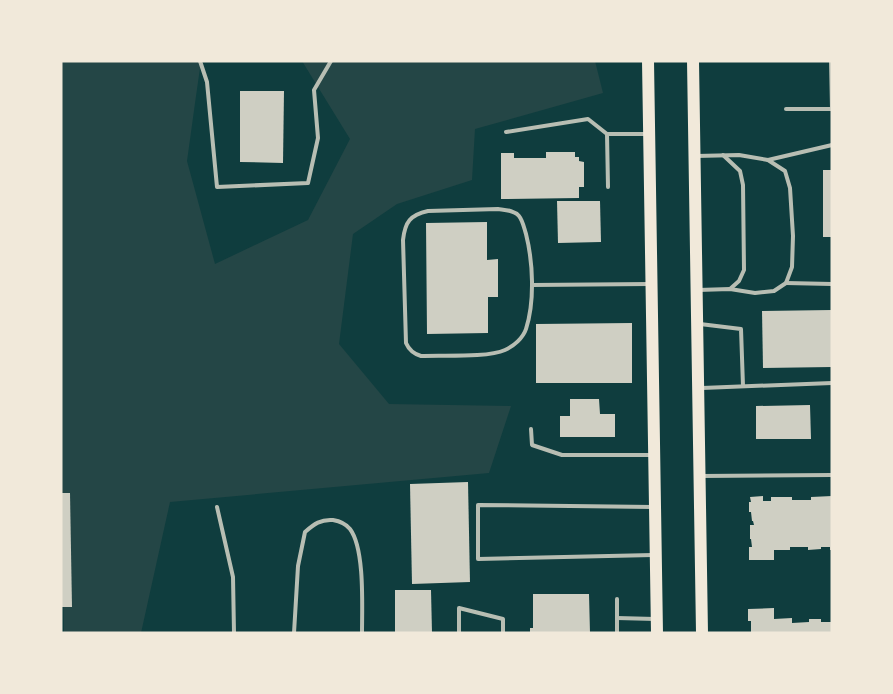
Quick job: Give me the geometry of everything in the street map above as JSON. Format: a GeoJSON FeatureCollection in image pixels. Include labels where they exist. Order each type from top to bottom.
{"type":"FeatureCollection","features":[{"type":"Feature","properties":{"kind":"main road"},"geometry":{"type":"LineString","coordinates":[[648,61],[657,633]]}},
{"type":"Feature","properties":{"kind":"main road"},"geometry":{"type":"LineString","coordinates":[[693,61],[702,633]]}},
{"type":"Feature","properties":{"kind":"lane"},"geometry":{"type":"LineString","coordinates":[[200,61],[207,82],[217,187],[308,183],[318,138],[314,90],[332,61]]}},
{"type":"Feature","properties":{"kind":"lane"},"geometry":{"type":"LineString","coordinates":[[786,109],[832,109],[831,61]]}},
{"type":"Feature","properties":{"kind":"lane"},"geometry":{"type":"LineString","coordinates":[[506,132],[588,119],[607,134],[648,134]]}},
{"type":"Feature","properties":{"kind":"lane"},"geometry":{"type":"LineString","coordinates":[[607,134],[608,187]]}},
{"type":"Feature","properties":{"kind":"lane"},"geometry":{"type":"LineString","coordinates":[[694,156],[739,155],[768,160],[832,145]]}},
{"type":"Feature","properties":{"kind":"lane"},"geometry":{"type":"LineString","coordinates":[[723,155],[740,171],[743,185],[744,270],[738,281],[730,289]]}},
{"type":"Feature","properties":{"kind":"lane"},"geometry":{"type":"LineString","coordinates":[[768,160],[785,171],[790,188],[793,236],[792,267],[786,283]]}},
{"type":"Feature","properties":{"kind":"lane"},"geometry":{"type":"LineString","coordinates":[[498,208],[511,211],[521,218],[527,238],[532,285],[526,330],[521,338],[505,350],[491,354],[474,355],[416,355],[408,348],[406,343],[403,240],[405,226],[412,218],[428,211],[498,208]]}},
{"type":"Feature","properties":{"kind":"lane"},"geometry":{"type":"LineString","coordinates":[[696,290],[730,289],[755,293],[774,291],[786,283],[832,284]]}},
{"type":"Feature","properties":{"kind":"lane"},"geometry":{"type":"LineString","coordinates":[[532,285],[651,284]]}},
{"type":"Feature","properties":{"kind":"lane"},"geometry":{"type":"LineString","coordinates":[[697,324],[741,329],[743,386]]}},
{"type":"Feature","properties":{"kind":"lane"},"geometry":{"type":"LineString","coordinates":[[698,388],[832,383]]}},
{"type":"Feature","properties":{"kind":"lane"},"geometry":{"type":"LineString","coordinates":[[531,429],[532,445],[562,455],[654,455]]}},
{"type":"Feature","properties":{"kind":"lane"},"geometry":{"type":"LineString","coordinates":[[699,476],[832,474]]}},
{"type":"Feature","properties":{"kind":"lane"},"geometry":{"type":"LineString","coordinates":[[655,507],[478,505],[478,558],[655,555]]}},
{"type":"Feature","properties":{"kind":"lane"},"geometry":{"type":"LineString","coordinates":[[217,507],[233,577],[234,633]]}},
{"type":"Feature","properties":{"kind":"lane"},"geometry":{"type":"LineString","coordinates":[[294,633],[298,566],[306,532],[320,521],[331,520],[340,521],[350,529],[356,543],[362,580],[362,633]]}},
{"type":"Feature","properties":{"kind":"lane"},"geometry":{"type":"LineString","coordinates":[[617,599],[617,633]]}},
{"type":"Feature","properties":{"kind":"lane"},"geometry":{"type":"LineString","coordinates":[[459,633],[459,608],[503,619],[503,633]]}},
{"type":"Feature","properties":{"kind":"lane"},"geometry":{"type":"LineString","coordinates":[[617,618],[657,618]]}},
{"type":"Feature","properties":{"kind":"shaded area"},"geometry":{"type":"Polygon","coordinates":[[[61,61],[201,61],[187,161],[215,264],[308,220],[350,139],[302,61],[595,61],[603,93],[475,129],[472,180],[397,204],[353,234],[339,344],[389,404],[511,406],[489,473],[170,502],[141,633],[64,633],[61,489],[61,61]]]}},
{"type":"Feature","properties":{"kind":"building"},"geometry":{"type":"Polygon","coordinates":[[[240,91],[284,91],[283,163],[240,162],[240,91]]]}},
{"type":"Feature","properties":{"kind":"building"},"geometry":{"type":"Polygon","coordinates":[[[546,152],[575,152],[575,157],[579,157],[579,161],[584,162],[584,187],[579,187],[579,198],[501,199],[501,153],[514,153],[514,158],[546,158],[546,152]]]}},
{"type":"Feature","properties":{"kind":"building"},"geometry":{"type":"Polygon","coordinates":[[[823,170],[832,170],[832,237],[823,237],[823,170]]]}},
{"type":"Feature","properties":{"kind":"building"},"geometry":{"type":"Polygon","coordinates":[[[557,201],[600,201],[601,242],[558,243],[557,201]]]}},
{"type":"Feature","properties":{"kind":"building"},"geometry":{"type":"Polygon","coordinates":[[[487,222],[487,260],[498,259],[498,297],[488,297],[488,333],[427,334],[426,223],[487,222]]]}},
{"type":"Feature","properties":{"kind":"building"},"geometry":{"type":"Polygon","coordinates":[[[832,310],[832,367],[763,368],[762,311],[832,310]]]}},
{"type":"Feature","properties":{"kind":"building"},"geometry":{"type":"Polygon","coordinates":[[[632,323],[632,383],[536,383],[536,324],[632,323]]]}},
{"type":"Feature","properties":{"kind":"building"},"geometry":{"type":"Polygon","coordinates":[[[570,399],[599,399],[600,414],[615,414],[615,437],[560,437],[560,416],[570,416],[570,399]]]}},
{"type":"Feature","properties":{"kind":"building"},"geometry":{"type":"Polygon","coordinates":[[[810,405],[811,439],[756,439],[756,406],[810,405]]]}},
{"type":"Feature","properties":{"kind":"building"},"geometry":{"type":"Polygon","coordinates":[[[468,482],[470,582],[412,584],[410,484],[468,482]]]}},
{"type":"Feature","properties":{"kind":"building"},"geometry":{"type":"Polygon","coordinates":[[[61,493],[70,493],[72,607],[61,607],[61,493]]]}},
{"type":"Feature","properties":{"kind":"building"},"geometry":{"type":"Polygon","coordinates":[[[763,496],[763,501],[771,501],[771,497],[792,497],[792,500],[811,500],[811,497],[832,496],[832,550],[830,550],[830,547],[808,550],[808,547],[790,547],[790,550],[774,550],[774,560],[749,560],[749,547],[752,547],[750,525],[754,525],[751,512],[749,512],[750,497],[763,496]]]}},
{"type":"Feature","properties":{"kind":"building"},"geometry":{"type":"Polygon","coordinates":[[[395,590],[431,590],[432,633],[395,633],[395,590]]]}},
{"type":"Feature","properties":{"kind":"building"},"geometry":{"type":"Polygon","coordinates":[[[533,594],[589,594],[590,633],[530,633],[530,628],[533,628],[533,594]]]}},
{"type":"Feature","properties":{"kind":"building"},"geometry":{"type":"Polygon","coordinates":[[[774,608],[774,619],[792,618],[792,623],[809,622],[809,619],[821,619],[821,622],[832,622],[832,633],[751,633],[748,609],[774,608]]]}}]}
